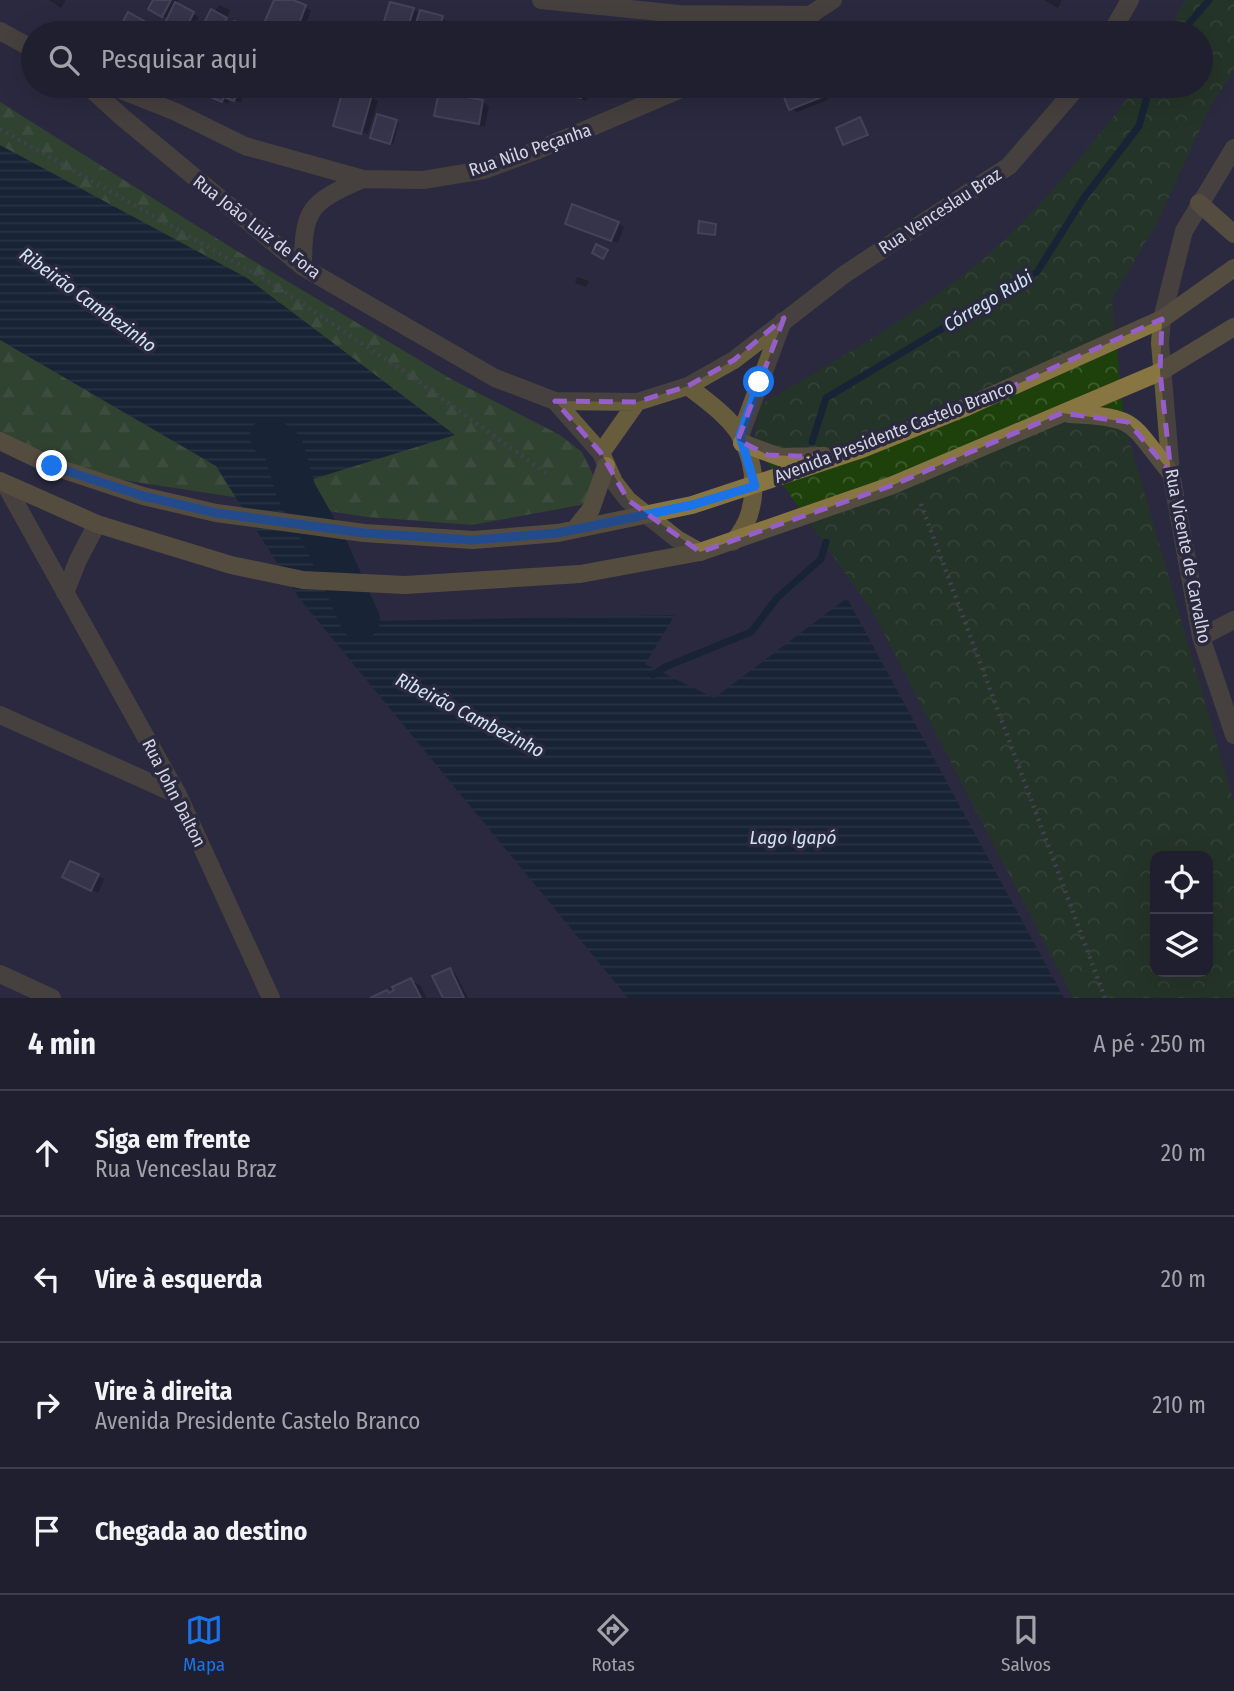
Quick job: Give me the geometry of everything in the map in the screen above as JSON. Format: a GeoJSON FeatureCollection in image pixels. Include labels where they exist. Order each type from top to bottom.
{"type":"FeatureCollection","features":[{"type":"Feature","properties":{"kind":"main road"},"geometry":{"type":"LineString","coordinates":[[1199,203],[1234,234]]}},
{"type":"Feature","properties":{"kind":"main road","name":"Avenida Presidente Castelo Branco"},"geometry":{"type":"LineString","coordinates":[[0,441],[52,466],[143,496],[216,513],[364,533],[473,540],[575,528],[692,505],[862,449],[964,408],[1162,319],[1234,268]]}},
{"type":"Feature","properties":{"kind":"main road"},"geometry":{"type":"LineString","coordinates":[[3,482],[97,524],[231,565],[303,580],[405,585],[580,574],[700,552],[893,485],[1160,372],[1234,327]]}},
{"type":"Feature","properties":{"kind":"main road"},"geometry":{"type":"LineString","coordinates":[[1062,413],[1106,415],[1128,422],[1140,431],[1171,473]]}},
{"type":"Feature","properties":{"kind":"main road"},"geometry":{"type":"LineString","coordinates":[[741,439],[768,455],[798,458],[862,449]]}},
{"type":"Feature","properties":{"kind":"main road"},"geometry":{"type":"LineString","coordinates":[[575,528],[591,509],[603,459]]}},
{"type":"Feature","properties":{"kind":"street"},"geometry":{"type":"LineString","coordinates":[[541,0],[679,14],[812,15]]}},
{"type":"Feature","properties":{"kind":"street"},"geometry":{"type":"LineString","coordinates":[[802,21],[833,0]]}},
{"type":"Feature","properties":{"kind":"street"},"geometry":{"type":"LineString","coordinates":[[1118,21],[1130,0]]}},
{"type":"Feature","properties":{"kind":"street"},"geometry":{"type":"LineString","coordinates":[[0,31],[21,42]]}},
{"type":"Feature","properties":{"kind":"street","name":"Rua João Luiz de Fora"},"geometry":{"type":"LineString","coordinates":[[101,98],[303,267],[495,378],[555,401],[637,402]]}},
{"type":"Feature","properties":{"kind":"street"},"geometry":{"type":"LineString","coordinates":[[141,98],[244,146],[363,179]]}},
{"type":"Feature","properties":{"kind":"street","name":"Rua Nilo Peçanha"},"geometry":{"type":"LineString","coordinates":[[363,179],[423,180],[484,170],[594,128],[661,98]]}},
{"type":"Feature","properties":{"kind":"street","name":"Rua Venceslau Braz"},"geometry":{"type":"LineString","coordinates":[[688,386],[734,360],[784,318],[845,274],[1009,166],[1068,98]]}},
{"type":"Feature","properties":{"kind":"street","name":"Rua Vicente de Carvalho"},"geometry":{"type":"LineString","coordinates":[[1234,148],[1184,231],[1162,319],[1160,372],[1171,473],[1201,637],[1234,735]]}},
{"type":"Feature","properties":{"kind":"street"},"geometry":{"type":"LineString","coordinates":[[303,267],[303,229],[311,211],[328,194],[363,179]]}},
{"type":"Feature","properties":{"kind":"street"},"geometry":{"type":"LineString","coordinates":[[741,439],[784,318]]}},
{"type":"Feature","properties":{"kind":"street"},"geometry":{"type":"LineString","coordinates":[[700,552],[677,540],[628,500],[603,459],[637,402],[688,386],[741,439],[755,486],[745,529],[733,542]]}},
{"type":"Feature","properties":{"kind":"street","name":"Rua João Luiz de Fora"},"geometry":{"type":"LineString","coordinates":[[555,401],[603,459]]}},
{"type":"Feature","properties":{"kind":"street","name":"Rua John Dalton"},"geometry":{"type":"LineString","coordinates":[[3,482],[178,795],[271,998]]}},
{"type":"Feature","properties":{"kind":"street"},"geometry":{"type":"LineString","coordinates":[[65,593],[97,524]]}},
{"type":"Feature","properties":{"kind":"street"},"geometry":{"type":"LineString","coordinates":[[1201,637],[1234,620]]}},
{"type":"Feature","properties":{"kind":"street"},"geometry":{"type":"LineString","coordinates":[[0,715],[178,795]]}},
{"type":"Feature","properties":{"kind":"street"},"geometry":{"type":"LineString","coordinates":[[0,974],[52,998]]}},
{"type":"Feature","properties":{"kind":"path"},"geometry":{"type":"LineString","coordinates":[[0,129],[270,282],[412,377],[546,473]]}},
{"type":"Feature","properties":{"kind":"path"},"geometry":{"type":"LineString","coordinates":[[921,504],[1105,998]]}},
{"type":"Feature","properties":{"kind":"highlighted area"},"geometry":{"type":"Polygon","coordinates":[[[784,318],[738,440],[768,455],[819,457],[862,449],[964,408],[1162,319],[1160,372],[1171,473],[1128,422],[1062,413],[893,485],[700,552],[628,500],[601,453],[555,401],[637,402],[688,386],[734,360],[784,318]]]}},
{"type":"Feature","properties":{"kind":"green space"},"geometry":{"type":"Polygon","coordinates":[[[1185,0],[1234,0],[1234,71],[1210,107],[1158,221],[1112,299],[1124,422],[1234,803],[1234,998],[1073,998],[874,614],[753,442],[761,404],[893,325],[944,290],[992,251],[1058,184],[1127,98],[1213,98],[1213,21],[1174,21],[1185,0]]]}},
{"type":"Feature","properties":{"kind":"green space"},"geometry":{"type":"Polygon","coordinates":[[[0,102],[232,248],[451,379],[560,435],[582,452],[595,479],[591,503],[472,525],[368,517],[122,480],[59,459],[0,434],[0,102]]]}},
{"type":"Feature","properties":{"kind":"water","name":"Lago Igapó"},"geometry":{"type":"Polygon","coordinates":[[[0,145],[247,278],[455,435],[281,489],[374,621],[675,615],[645,664],[714,698],[847,598],[1064,998],[628,998],[299,598],[216,466],[0,340],[0,145]]]}},
{"type":"Feature","properties":{"kind":"building"},"geometry":{"type":"Polygon","coordinates":[[[153,0],[171,0],[162,17],[148,9],[153,0]]]}},
{"type":"Feature","properties":{"kind":"building"},"geometry":{"type":"Polygon","coordinates":[[[274,0],[293,0],[306,5],[300,21],[265,21],[274,0]]]}},
{"type":"Feature","properties":{"kind":"building"},"geometry":{"type":"Polygon","coordinates":[[[175,2],[194,12],[190,21],[166,21],[175,2]]]}},
{"type":"Feature","properties":{"kind":"building"},"geometry":{"type":"Polygon","coordinates":[[[390,2],[414,8],[410,21],[384,21],[390,2]]]}},
{"type":"Feature","properties":{"kind":"building"},"geometry":{"type":"Polygon","coordinates":[[[211,9],[227,18],[225,21],[205,21],[211,9]]]}},
{"type":"Feature","properties":{"kind":"building"},"geometry":{"type":"Polygon","coordinates":[[[420,10],[443,16],[442,21],[417,21],[420,10]]]}},
{"type":"Feature","properties":{"kind":"building"},"geometry":{"type":"Polygon","coordinates":[[[128,12],[144,21],[123,21],[128,12]]]}},
{"type":"Feature","properties":{"kind":"building"},"geometry":{"type":"Polygon","coordinates":[[[341,98],[371,98],[361,134],[333,126],[341,98]]]}},
{"type":"Feature","properties":{"kind":"building"},"geometry":{"type":"Polygon","coordinates":[[[438,98],[483,100],[479,124],[434,116],[438,98]]]}},
{"type":"Feature","properties":{"kind":"building"},"geometry":{"type":"Polygon","coordinates":[[[784,98],[819,98],[789,110],[784,98]]]}},
{"type":"Feature","properties":{"kind":"building"},"geometry":{"type":"Polygon","coordinates":[[[377,114],[397,120],[390,144],[370,138],[377,114]]]}},
{"type":"Feature","properties":{"kind":"building"},"geometry":{"type":"Polygon","coordinates":[[[860,117],[868,135],[843,145],[836,128],[860,117]]]}},
{"type":"Feature","properties":{"kind":"building"},"geometry":{"type":"Polygon","coordinates":[[[572,204],[619,222],[611,241],[565,224],[572,204]]]}},
{"type":"Feature","properties":{"kind":"building"},"geometry":{"type":"Polygon","coordinates":[[[699,221],[716,224],[715,235],[698,233],[699,221]]]}},
{"type":"Feature","properties":{"kind":"building"},"geometry":{"type":"Polygon","coordinates":[[[596,244],[608,250],[603,259],[592,253],[596,244]]]}},
{"type":"Feature","properties":{"kind":"building"},"geometry":{"type":"Polygon","coordinates":[[[70,861],[99,874],[91,891],[62,877],[70,861]]]}},
{"type":"Feature","properties":{"kind":"building"},"geometry":{"type":"Polygon","coordinates":[[[450,968],[464,998],[443,998],[432,976],[450,968]]]}},
{"type":"Feature","properties":{"kind":"building"},"geometry":{"type":"Polygon","coordinates":[[[411,978],[421,998],[370,998],[387,990],[389,993],[394,990],[392,987],[411,978]]]}},
{"type":"Feature","properties":{"kind":"waterway","name":"Córrego Rubi"},"geometry":{"type":"LineString","coordinates":[[1191,21],[1209,0]]}},
{"type":"Feature","properties":{"kind":"waterway","name":"Córrego Rubi"},"geometry":{"type":"LineString","coordinates":[[812,442],[826,398],[1037,272],[1083,199],[1139,126],[1147,98]]}},
{"type":"Feature","properties":{"kind":"waterway","name":"Ribeirão Cambezinho"},"geometry":{"type":"LineString","coordinates":[[270,437],[283,447],[296,491],[327,546],[360,620]]}},
{"type":"Feature","properties":{"kind":"waterway","name":"Córrego Rubi"},"geometry":{"type":"LineString","coordinates":[[653,675],[665,667],[751,632],[777,598],[821,559],[826,542]]}},
{"type":"Feature","properties":{"kind":"route"},"geometry":{"type":"LineString","coordinates":[[52,466],[143,496],[216,513],[364,533],[473,540],[558,533],[692,505],[755,486],[740,436],[750,414],[759,382]]}}]}
